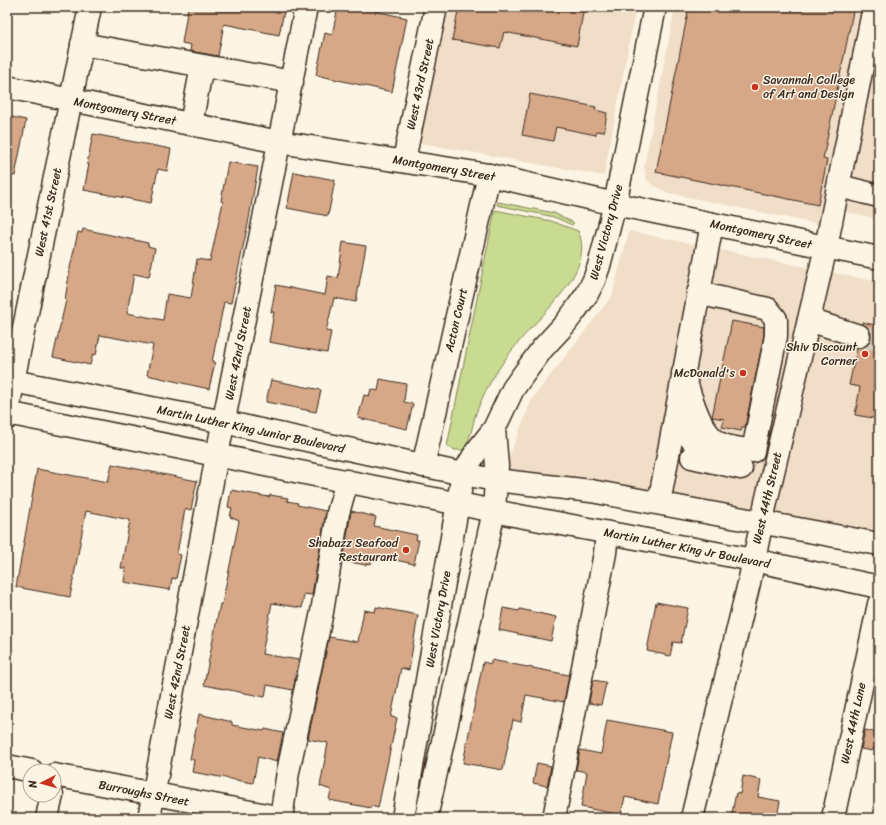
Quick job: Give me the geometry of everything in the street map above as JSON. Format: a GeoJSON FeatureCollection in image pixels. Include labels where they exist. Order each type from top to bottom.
{"type":"FeatureCollection","features":[{"type":"Feature","properties":{"kind":"main road","name":"West 41st Street"},"geometry":{"type":"LineString","coordinates":[[7,415],[10,380],[90,7]]}},
{"type":"Feature","properties":{"kind":"main road","name":"West 42nd Street"},"geometry":{"type":"LineString","coordinates":[[149,818],[217,455],[306,7]]}},
{"type":"Feature","properties":{"kind":"main road","name":"West 43rd Street"},"geometry":{"type":"LineString","coordinates":[[404,160],[436,7]]}},
{"type":"Feature","properties":{"kind":"main road","name":"West Victory Drive"},"geometry":{"type":"LineString","coordinates":[[403,818],[463,474],[476,452],[494,429],[513,389],[542,350],[566,324],[587,294],[599,266],[615,204],[655,7]]}},
{"type":"Feature","properties":{"kind":"main road","name":"West 44th Street"},"geometry":{"type":"LineString","coordinates":[[692,818],[748,590],[753,560],[826,247],[874,7]]}},
{"type":"Feature","properties":{"kind":"main road"},"geometry":{"type":"LineString","coordinates":[[82,44],[292,82]]}},
{"type":"Feature","properties":{"kind":"main road"},"geometry":{"type":"LineString","coordinates":[[191,124],[202,66]]}},
{"type":"Feature","properties":{"kind":"main road","name":"Montgomery Street"},"geometry":{"type":"LineString","coordinates":[[7,87],[280,142],[404,160],[489,175],[615,204],[879,258]]}},
{"type":"Feature","properties":{"kind":"main road","name":"Acton Court"},"geometry":{"type":"LineString","coordinates":[[423,466],[489,175]]}},
{"type":"Feature","properties":{"kind":"main road"},"geometry":{"type":"LineString","coordinates":[[839,186],[879,196]]}},
{"type":"Feature","properties":{"kind":"main road"},"geometry":{"type":"LineString","coordinates":[[658,503],[712,224]]}},
{"type":"Feature","properties":{"kind":"main road"},"geometry":{"type":"LineString","coordinates":[[683,373],[700,421],[712,438],[724,446],[753,451],[776,336],[776,319],[768,309],[698,293]]}},
{"type":"Feature","properties":{"kind":"main road"},"geometry":{"type":"LineString","coordinates":[[809,320],[859,336]]}},
{"type":"Feature","properties":{"kind":"main road","name":"Martin Luther King Junior Boulevard"},"geometry":{"type":"LineString","coordinates":[[10,380],[224,422],[423,466],[495,480]]}},
{"type":"Feature","properties":{"kind":"main road"},"geometry":{"type":"LineString","coordinates":[[7,415],[217,455],[494,511]]}},
{"type":"Feature","properties":{"kind":"main road"},"geometry":{"type":"LineString","coordinates":[[426,818],[494,511],[497,466],[494,429]]}},
{"type":"Feature","properties":{"kind":"main road"},"geometry":{"type":"LineString","coordinates":[[668,452],[742,468]]}},
{"type":"Feature","properties":{"kind":"main road"},"geometry":{"type":"LineString","coordinates":[[495,480],[591,491],[879,544]]}},
{"type":"Feature","properties":{"kind":"main road"},"geometry":{"type":"LineString","coordinates":[[281,818],[288,772],[322,612],[338,513],[347,481]]}},
{"type":"Feature","properties":{"kind":"main road","name":"Martin Luther King Jr Boulevard"},"geometry":{"type":"LineString","coordinates":[[494,511],[753,560],[879,587]]}},
{"type":"Feature","properties":{"kind":"main road"},"geometry":{"type":"LineString","coordinates":[[554,818],[605,553],[607,533]]}},
{"type":"Feature","properties":{"kind":"main road","name":"West 44th Lane"},"geometry":{"type":"LineString","coordinates":[[833,818],[879,604]]}},
{"type":"Feature","properties":{"kind":"main road"},"geometry":{"type":"LineString","coordinates":[[7,766],[22,769]]}},
{"type":"Feature","properties":{"kind":"main road","name":"Burroughs Street"},"geometry":{"type":"LineString","coordinates":[[62,784],[154,795],[281,818]]}},
{"type":"Feature","properties":{"kind":"main road"},"geometry":{"type":"LineString","coordinates":[[47,818],[50,803]]}},
{"type":"Feature","properties":{"kind":"shaded area"},"geometry":{"type":"Polygon","coordinates":[[[446,7],[636,7],[604,176],[420,143],[446,7]]]}},
{"type":"Feature","properties":{"kind":"shaded area","name":"Savannah College of Art and Design"},"geometry":{"type":"Polygon","coordinates":[[[675,7],[867,7],[822,225],[668,193],[651,184],[647,180],[644,167],[675,7]]]}},
{"type":"Feature","properties":{"kind":"shaded area"},"geometry":{"type":"Polygon","coordinates":[[[879,27],[879,219],[841,211],[879,27]]]}},
{"type":"Feature","properties":{"kind":"shaded area"},"geometry":{"type":"Polygon","coordinates":[[[629,231],[879,282],[879,546],[499,482],[532,399],[612,296],[629,231]]]}},
{"type":"Feature","properties":{"kind":"green space"},"geometry":{"type":"Polygon","coordinates":[[[498,202],[554,213],[574,223],[572,225],[554,217],[497,205],[498,202]]]}},
{"type":"Feature","properties":{"kind":"green space"},"geometry":{"type":"Polygon","coordinates":[[[495,210],[551,221],[578,231],[582,245],[580,260],[574,275],[565,289],[518,343],[497,371],[486,390],[476,413],[470,437],[466,446],[463,450],[455,450],[447,446],[495,210]]]}},
{"type":"Feature","properties":{"kind":"building"},"geometry":{"type":"Polygon","coordinates":[[[188,7],[285,7],[279,35],[224,24],[218,56],[190,51],[191,45],[182,43],[188,7]]]}},
{"type":"Feature","properties":{"kind":"building"},"geometry":{"type":"Polygon","coordinates":[[[338,7],[376,7],[375,11],[407,18],[392,92],[316,75],[325,33],[332,35],[338,7]]]}},
{"type":"Feature","properties":{"kind":"building"},"geometry":{"type":"Polygon","coordinates":[[[459,7],[584,7],[577,46],[504,32],[500,48],[452,40],[459,7]]]}},
{"type":"Feature","properties":{"kind":"building","name":"Savannah College of Art and Design"},"geometry":{"type":"Polygon","coordinates":[[[689,7],[854,7],[823,159],[827,160],[818,205],[656,172],[689,7]]]}},
{"type":"Feature","properties":{"kind":"building"},"geometry":{"type":"Polygon","coordinates":[[[530,94],[596,107],[595,110],[607,113],[604,132],[596,131],[596,135],[556,127],[553,141],[522,135],[530,94]]]}},
{"type":"Feature","properties":{"kind":"building"},"geometry":{"type":"Polygon","coordinates":[[[7,116],[26,120],[15,176],[7,175],[7,116]]]}},
{"type":"Feature","properties":{"kind":"building"},"geometry":{"type":"Polygon","coordinates":[[[93,134],[171,149],[167,171],[158,169],[151,203],[84,190],[93,134]]]}},
{"type":"Feature","properties":{"kind":"building"},"geometry":{"type":"Polygon","coordinates":[[[228,162],[258,167],[248,224],[231,303],[224,302],[212,362],[215,362],[209,389],[147,375],[153,345],[100,335],[96,355],[93,354],[90,365],[53,357],[66,300],[70,268],[78,232],[82,233],[83,229],[148,243],[148,246],[155,248],[149,277],[134,274],[127,313],[163,320],[167,294],[191,298],[197,259],[210,261],[223,202],[221,201],[228,162]]]}},
{"type":"Feature","properties":{"kind":"building"},"geometry":{"type":"Polygon","coordinates":[[[294,172],[335,180],[328,216],[287,208],[294,172]]]}},
{"type":"Feature","properties":{"kind":"building"},"geometry":{"type":"Polygon","coordinates":[[[343,242],[366,246],[356,302],[334,298],[326,331],[331,332],[327,353],[269,342],[274,312],[271,312],[276,285],[325,295],[328,276],[338,278],[343,242]]]}},
{"type":"Feature","properties":{"kind":"building","name":"McDonald's"},"geometry":{"type":"Polygon","coordinates":[[[732,321],[764,327],[764,335],[745,427],[742,427],[741,431],[722,427],[724,419],[712,417],[732,321]]]}},
{"type":"Feature","properties":{"kind":"building","name":"Shiv Discount Corner"},"geometry":{"type":"Polygon","coordinates":[[[862,322],[879,326],[879,419],[855,415],[860,387],[849,385],[857,348],[862,348],[867,345],[871,339],[871,334],[868,328],[862,324],[862,322]]]}},
{"type":"Feature","properties":{"kind":"building"},"geometry":{"type":"Polygon","coordinates":[[[380,379],[406,384],[404,402],[413,404],[407,429],[358,418],[364,395],[369,396],[371,389],[378,391],[380,379]]]}},
{"type":"Feature","properties":{"kind":"building"},"geometry":{"type":"Polygon","coordinates":[[[271,380],[321,390],[316,412],[266,402],[271,380]]]}},
{"type":"Feature","properties":{"kind":"building"},"geometry":{"type":"Polygon","coordinates":[[[112,464],[197,481],[191,510],[185,509],[177,554],[181,555],[176,579],[172,578],[170,590],[124,582],[126,568],[121,568],[130,520],[86,511],[70,597],[16,587],[37,469],[108,482],[112,464]]]}},
{"type":"Feature","properties":{"kind":"building"},"geometry":{"type":"Polygon","coordinates":[[[231,490],[269,497],[270,495],[288,498],[287,501],[298,503],[297,505],[326,511],[312,595],[304,594],[302,608],[272,603],[262,654],[299,660],[293,690],[267,685],[265,697],[204,685],[220,604],[222,604],[239,521],[230,517],[232,508],[228,507],[231,490]]]}},
{"type":"Feature","properties":{"kind":"building"},"geometry":{"type":"Polygon","coordinates":[[[351,511],[376,517],[374,526],[417,535],[416,540],[419,540],[414,564],[372,555],[371,564],[367,563],[366,565],[343,561],[351,511]]]}},
{"type":"Feature","properties":{"kind":"building"},"geometry":{"type":"Polygon","coordinates":[[[656,602],[688,608],[681,643],[673,642],[670,656],[647,651],[656,602]]]}},
{"type":"Feature","properties":{"kind":"building"},"geometry":{"type":"Polygon","coordinates":[[[376,607],[418,615],[409,670],[401,668],[391,717],[397,718],[378,808],[371,806],[371,808],[329,800],[331,790],[320,786],[328,743],[308,739],[329,637],[358,642],[364,610],[375,612],[376,607]]]}},
{"type":"Feature","properties":{"kind":"building"},"geometry":{"type":"Polygon","coordinates":[[[503,608],[519,611],[520,609],[556,617],[551,641],[499,630],[503,608]]]}},
{"type":"Feature","properties":{"kind":"building"},"geometry":{"type":"Polygon","coordinates":[[[491,660],[569,675],[564,702],[526,695],[521,722],[513,720],[503,770],[463,763],[483,662],[491,664],[491,660]]]}},
{"type":"Feature","properties":{"kind":"building"},"geometry":{"type":"Polygon","coordinates":[[[593,680],[605,682],[606,684],[601,705],[589,703],[593,680]]]}},
{"type":"Feature","properties":{"kind":"building"},"geometry":{"type":"Polygon","coordinates":[[[199,714],[232,722],[232,725],[283,733],[277,762],[258,757],[253,783],[192,772],[194,760],[190,759],[199,714]]]}},
{"type":"Feature","properties":{"kind":"building"},"geometry":{"type":"Polygon","coordinates":[[[607,720],[672,732],[658,804],[625,797],[621,815],[581,807],[587,772],[576,770],[580,750],[601,754],[607,720]]]}},
{"type":"Feature","properties":{"kind":"building"},"geometry":{"type":"Polygon","coordinates":[[[865,730],[879,733],[879,750],[873,749],[872,751],[861,749],[865,730]]]}},
{"type":"Feature","properties":{"kind":"building"},"geometry":{"type":"Polygon","coordinates":[[[537,763],[551,766],[547,786],[533,783],[537,763]]]}},
{"type":"Feature","properties":{"kind":"building"},"geometry":{"type":"Polygon","coordinates":[[[743,776],[761,780],[758,797],[780,801],[777,818],[731,818],[736,793],[740,794],[743,776]]]}},
{"type":"Feature","properties":{"kind":"tunnel"},"geometry":{"type":"LineString","coordinates":[[859,336],[879,340]]}},
{"type":"Feature","properties":{"kind":"place","name":"Savannah College of Art and Design"},"geometry":{"type":"Point","coordinates":[755,87]}},
{"type":"Feature","properties":{"kind":"place","name":"Shiv Discount Corner"},"geometry":{"type":"Point","coordinates":[865,354]}},
{"type":"Feature","properties":{"kind":"place","name":"McDonald's"},"geometry":{"type":"Point","coordinates":[743,373]}},
{"type":"Feature","properties":{"kind":"place","name":"Shabazz Seafood Restaurant"},"geometry":{"type":"Point","coordinates":[406,550]}}]}
